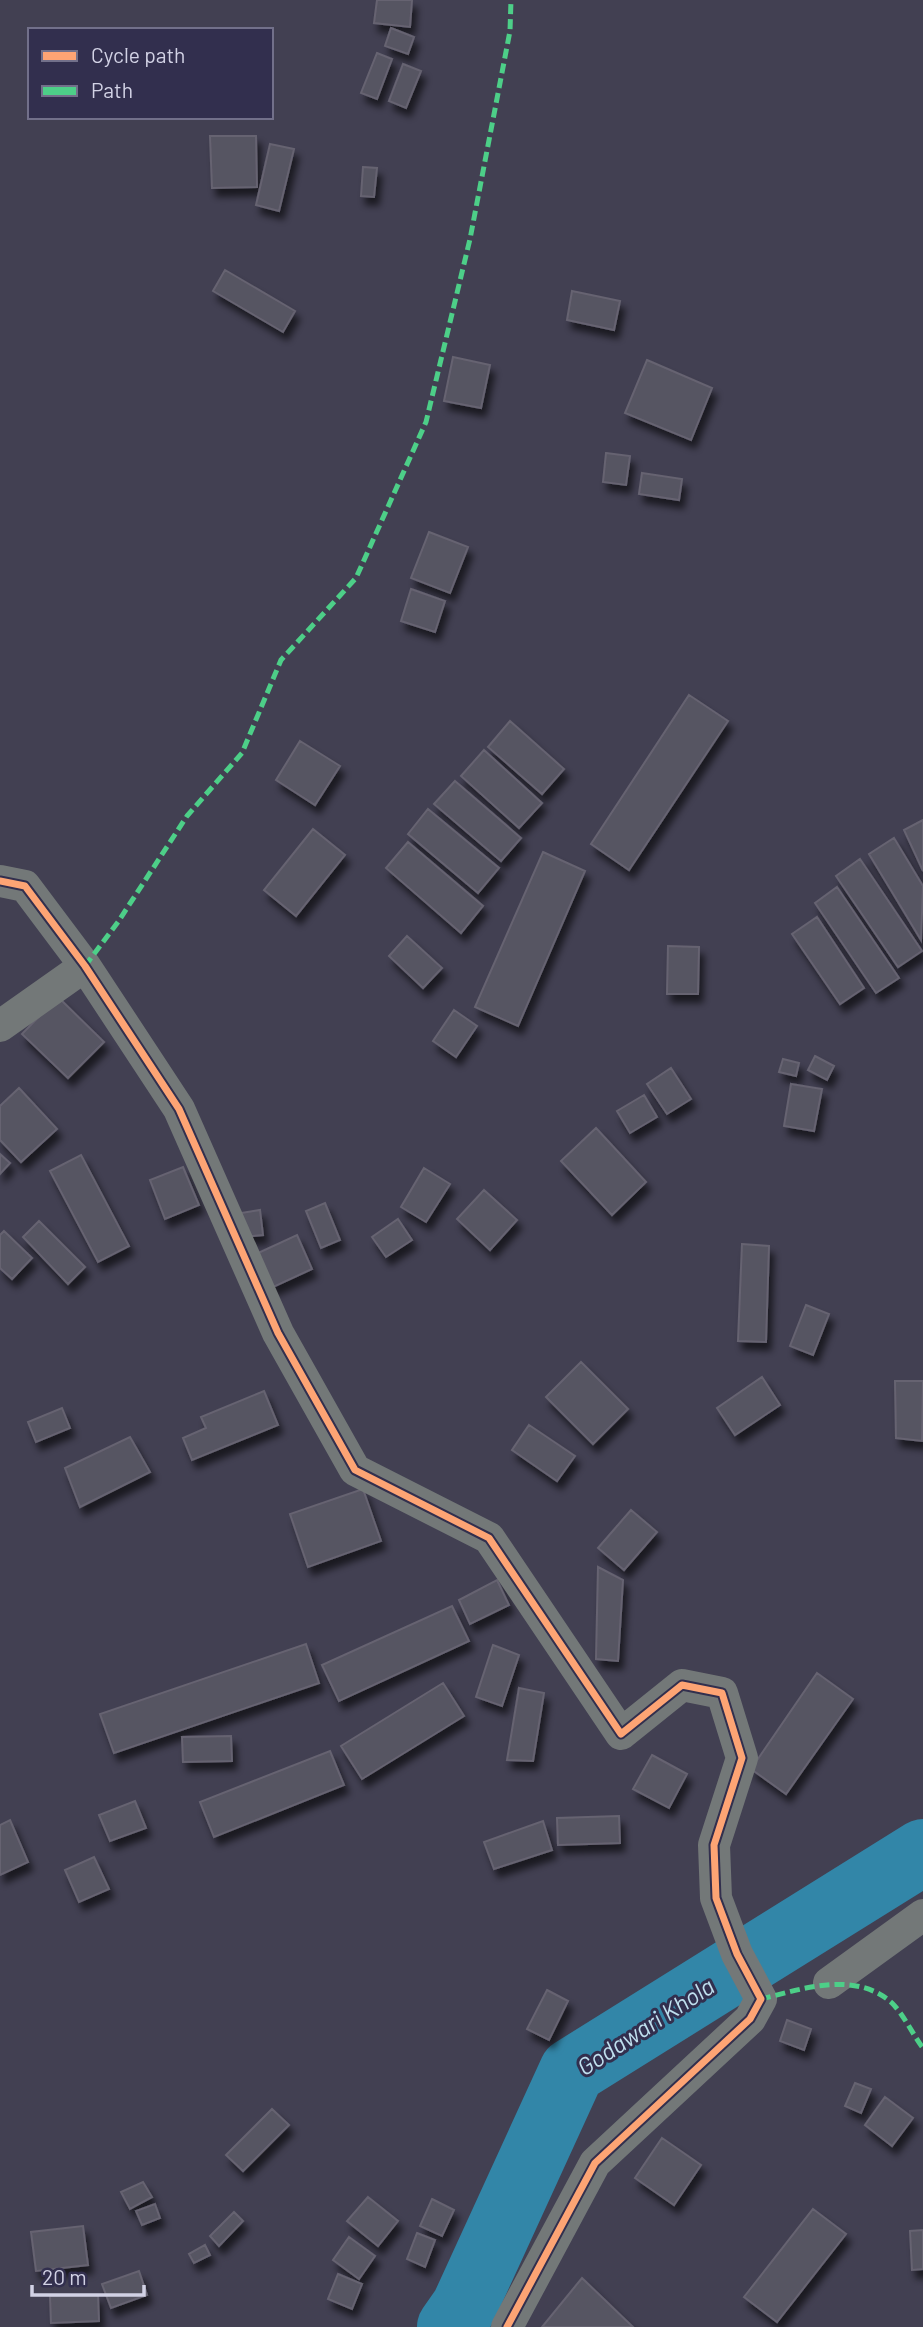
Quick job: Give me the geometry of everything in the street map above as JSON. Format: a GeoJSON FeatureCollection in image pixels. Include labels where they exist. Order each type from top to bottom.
{"type":"FeatureCollection","features":[{"type":"Feature","properties":{"kind":"street"},"geometry":{"type":"LineString","coordinates":[[0,881],[25,886],[85,966],[179,1109],[278,1333],[355,1470],[489,1538],[621,1734],[682,1685],[722,1693],[742,1758],[714,1845],[716,1898],[737,1954],[761,1999],[750,2019],[595,2163],[507,2327]]}},
{"type":"Feature","properties":{"kind":"street"},"geometry":{"type":"LineString","coordinates":[[0,1026],[85,966]]}},
{"type":"Feature","properties":{"kind":"street"},"geometry":{"type":"LineString","coordinates":[[829,1983],[923,1914]]}},
{"type":"Feature","properties":{"kind":"building"},"geometry":{"type":"Polygon","coordinates":[[[377,0],[412,0],[410,27],[374,23],[377,0]]]}},
{"type":"Feature","properties":{"kind":"building"},"geometry":{"type":"Polygon","coordinates":[[[391,28],[414,37],[408,54],[385,46],[391,28]]]}},
{"type":"Feature","properties":{"kind":"building"},"geometry":{"type":"Polygon","coordinates":[[[377,53],[392,59],[377,99],[361,93],[377,53]]]}},
{"type":"Feature","properties":{"kind":"building"},"geometry":{"type":"Polygon","coordinates":[[[403,64],[421,71],[406,108],[389,101],[403,64]]]}},
{"type":"Feature","properties":{"kind":"building"},"geometry":{"type":"Polygon","coordinates":[[[210,136],[256,136],[257,187],[212,188],[210,136]]]}},
{"type":"Feature","properties":{"kind":"building"},"geometry":{"type":"Polygon","coordinates":[[[270,144],[294,149],[279,211],[256,205],[270,144]]]}},
{"type":"Feature","properties":{"kind":"building"},"geometry":{"type":"Polygon","coordinates":[[[363,167],[377,168],[374,197],[361,196],[363,167]]]}},
{"type":"Feature","properties":{"kind":"building"},"geometry":{"type":"Polygon","coordinates":[[[225,270],[295,311],[283,332],[213,291],[225,270]]]}},
{"type":"Feature","properties":{"kind":"building"},"geometry":{"type":"Polygon","coordinates":[[[572,291],[620,301],[614,330],[567,320],[572,291]]]}},
{"type":"Feature","properties":{"kind":"building"},"geometry":{"type":"Polygon","coordinates":[[[453,357],[490,365],[481,408],[444,401],[453,357]]]}},
{"type":"Feature","properties":{"kind":"building"},"geometry":{"type":"Polygon","coordinates":[[[647,360],[712,388],[691,440],[625,413],[647,360]]]}},
{"type":"Feature","properties":{"kind":"building"},"geometry":{"type":"Polygon","coordinates":[[[606,453],[630,456],[626,485],[603,482],[606,453]]]}},
{"type":"Feature","properties":{"kind":"building"},"geometry":{"type":"Polygon","coordinates":[[[642,473],[682,479],[679,500],[639,494],[642,473]]]}},
{"type":"Feature","properties":{"kind":"building"},"geometry":{"type":"Polygon","coordinates":[[[429,532],[468,547],[450,593],[411,578],[429,532]]]}},
{"type":"Feature","properties":{"kind":"building"},"geometry":{"type":"Polygon","coordinates":[[[411,589],[445,601],[435,632],[401,621],[411,589]]]}},
{"type":"Feature","properties":{"kind":"building"},"geometry":{"type":"Polygon","coordinates":[[[689,695],[728,721],[629,870],[591,844],[689,695]]]}},
{"type":"Feature","properties":{"kind":"building"},"geometry":{"type":"Polygon","coordinates":[[[510,721],[564,769],[542,794],[488,747],[510,721]]]}},
{"type":"Feature","properties":{"kind":"building"},"geometry":{"type":"Polygon","coordinates":[[[300,741],[340,766],[315,805],[276,780],[300,741]]]}},
{"type":"Feature","properties":{"kind":"building"},"geometry":{"type":"Polygon","coordinates":[[[484,750],[542,803],[519,828],[461,776],[484,750]]]}},
{"type":"Feature","properties":{"kind":"building"},"geometry":{"type":"Polygon","coordinates":[[[455,781],[521,838],[501,861],[434,804],[455,781]]]}},
{"type":"Feature","properties":{"kind":"building"},"geometry":{"type":"Polygon","coordinates":[[[428,809],[499,868],[478,893],[408,834],[428,809]]]}},
{"type":"Feature","properties":{"kind":"building"},"geometry":{"type":"Polygon","coordinates":[[[923,820],[923,871],[904,830],[923,820]]]}},
{"type":"Feature","properties":{"kind":"building"},"geometry":{"type":"Polygon","coordinates":[[[313,829],[345,855],[296,916],[264,890],[313,829]]]}},
{"type":"Feature","properties":{"kind":"building"},"geometry":{"type":"Polygon","coordinates":[[[894,838],[923,886],[921,940],[869,854],[894,838]]]}},
{"type":"Feature","properties":{"kind":"building"},"geometry":{"type":"Polygon","coordinates":[[[408,842],[483,906],[461,933],[386,868],[408,842]]]}},
{"type":"Feature","properties":{"kind":"building"},"geometry":{"type":"Polygon","coordinates":[[[543,852],[585,871],[518,1026],[475,1007],[543,852]]]}},
{"type":"Feature","properties":{"kind":"building"},"geometry":{"type":"Polygon","coordinates":[[[860,859],[922,951],[898,967],[836,876],[860,859]]]}},
{"type":"Feature","properties":{"kind":"building"},"geometry":{"type":"Polygon","coordinates":[[[837,887],[899,978],[876,993],[815,903],[837,887]]]}},
{"type":"Feature","properties":{"kind":"building"},"geometry":{"type":"Polygon","coordinates":[[[817,917],[864,988],[840,1004],[792,934],[817,917]]]}},
{"type":"Feature","properties":{"kind":"building"},"geometry":{"type":"Polygon","coordinates":[[[407,936],[442,968],[423,988],[389,956],[407,936]]]}},
{"type":"Feature","properties":{"kind":"building"},"geometry":{"type":"Polygon","coordinates":[[[668,946],[699,947],[698,994],[667,994],[668,946]]]}},
{"type":"Feature","properties":{"kind":"building"},"geometry":{"type":"Polygon","coordinates":[[[58,997],[104,1042],[68,1078],[22,1034],[58,997]]]}},
{"type":"Feature","properties":{"kind":"building"},"geometry":{"type":"Polygon","coordinates":[[[454,1010],[477,1026],[456,1057],[433,1041],[454,1010]]]}},
{"type":"Feature","properties":{"kind":"building"},"geometry":{"type":"Polygon","coordinates":[[[815,1056],[834,1066],[827,1080],[808,1070],[815,1056]]]}},
{"type":"Feature","properties":{"kind":"building"},"geometry":{"type":"Polygon","coordinates":[[[783,1059],[799,1063],[796,1076],[779,1072],[783,1059]]]}},
{"type":"Feature","properties":{"kind":"building"},"geometry":{"type":"Polygon","coordinates":[[[671,1068],[691,1099],[667,1114],[647,1084],[671,1068]]]}},
{"type":"Feature","properties":{"kind":"building"},"geometry":{"type":"Polygon","coordinates":[[[791,1084],[822,1089],[814,1131],[784,1126],[791,1084]]]}},
{"type":"Feature","properties":{"kind":"building"},"geometry":{"type":"Polygon","coordinates":[[[19,1088],[57,1129],[21,1162],[0,1140],[0,1106],[19,1088]]]}},
{"type":"Feature","properties":{"kind":"building"},"geometry":{"type":"Polygon","coordinates":[[[644,1095],[657,1117],[630,1133],[617,1111],[644,1095]]]}},
{"type":"Feature","properties":{"kind":"building"},"geometry":{"type":"Polygon","coordinates":[[[596,1128],[646,1182],[612,1215],[561,1161],[596,1128]]]}},
{"type":"Feature","properties":{"kind":"building"},"geometry":{"type":"Polygon","coordinates":[[[0,1154],[10,1163],[0,1174],[0,1154]]]}},
{"type":"Feature","properties":{"kind":"building"},"geometry":{"type":"Polygon","coordinates":[[[81,1155],[129,1246],[98,1262],[50,1171],[81,1155]]]}},
{"type":"Feature","properties":{"kind":"building"},"geometry":{"type":"Polygon","coordinates":[[[183,1167],[199,1205],[165,1219],[150,1180],[183,1167]]]}},
{"type":"Feature","properties":{"kind":"building"},"geometry":{"type":"Polygon","coordinates":[[[424,1168],[450,1184],[426,1222],[401,1207],[424,1168]]]}},
{"type":"Feature","properties":{"kind":"building"},"geometry":{"type":"Polygon","coordinates":[[[484,1190],[517,1220],[490,1250],[457,1219],[484,1190]]]}},
{"type":"Feature","properties":{"kind":"building"},"geometry":{"type":"Polygon","coordinates":[[[325,1203],[340,1240],[321,1248],[306,1211],[325,1203]]]}},
{"type":"Feature","properties":{"kind":"building"},"geometry":{"type":"Polygon","coordinates":[[[260,1210],[263,1235],[243,1237],[241,1213],[260,1210]]]}},
{"type":"Feature","properties":{"kind":"building"},"geometry":{"type":"Polygon","coordinates":[[[398,1219],[412,1240],[386,1257],[372,1237],[398,1219]]]}},
{"type":"Feature","properties":{"kind":"building"},"geometry":{"type":"Polygon","coordinates":[[[39,1221],[85,1267],[68,1284],[23,1237],[39,1221]]]}},
{"type":"Feature","properties":{"kind":"building"},"geometry":{"type":"Polygon","coordinates":[[[4,1231],[32,1258],[12,1279],[0,1268],[0,1235],[4,1231]]]}},
{"type":"Feature","properties":{"kind":"building"},"geometry":{"type":"Polygon","coordinates":[[[297,1235],[312,1269],[271,1288],[256,1254],[297,1235]]]}},
{"type":"Feature","properties":{"kind":"building"},"geometry":{"type":"Polygon","coordinates":[[[742,1244],[769,1246],[766,1342],[738,1341],[742,1244]]]}},
{"type":"Feature","properties":{"kind":"building"},"geometry":{"type":"Polygon","coordinates":[[[806,1305],[829,1314],[813,1355],[790,1346],[806,1305]]]}},
{"type":"Feature","properties":{"kind":"building"},"geometry":{"type":"Polygon","coordinates":[[[581,1362],[628,1409],[593,1444],[546,1397],[581,1362]]]}},
{"type":"Feature","properties":{"kind":"building"},"geometry":{"type":"Polygon","coordinates":[[[762,1377],[780,1405],[735,1435],[717,1408],[762,1377]]]}},
{"type":"Feature","properties":{"kind":"building"},"geometry":{"type":"Polygon","coordinates":[[[895,1381],[923,1381],[922,1441],[896,1438],[895,1381]]]}},
{"type":"Feature","properties":{"kind":"building"},"geometry":{"type":"Polygon","coordinates":[[[264,1391],[278,1425],[192,1460],[183,1438],[206,1428],[201,1417],[264,1391]]]}},
{"type":"Feature","properties":{"kind":"building"},"geometry":{"type":"Polygon","coordinates":[[[62,1408],[70,1428],[36,1442],[28,1422],[62,1408]]]}},
{"type":"Feature","properties":{"kind":"building"},"geometry":{"type":"Polygon","coordinates":[[[529,1425],[575,1456],[557,1481],[512,1450],[529,1425]]]}},
{"type":"Feature","properties":{"kind":"building"},"geometry":{"type":"Polygon","coordinates":[[[130,1437],[150,1472],[80,1507],[65,1468],[130,1437]]]}},
{"type":"Feature","properties":{"kind":"building"},"geometry":{"type":"Polygon","coordinates":[[[363,1489],[381,1541],[308,1567],[290,1514],[363,1489]]]}},
{"type":"Feature","properties":{"kind":"building"},"geometry":{"type":"Polygon","coordinates":[[[631,1510],[657,1532],[624,1570],[598,1548],[631,1510]]]}},
{"type":"Feature","properties":{"kind":"building"},"geometry":{"type":"Polygon","coordinates":[[[598,1567],[623,1580],[618,1661],[596,1659],[598,1567]]]}},
{"type":"Feature","properties":{"kind":"building"},"geometry":{"type":"Polygon","coordinates":[[[497,1580],[509,1605],[470,1624],[459,1600],[497,1580]]]}},
{"type":"Feature","properties":{"kind":"building"},"geometry":{"type":"Polygon","coordinates":[[[452,1606],[469,1641],[339,1701],[322,1665],[452,1606]]]}},
{"type":"Feature","properties":{"kind":"building"},"geometry":{"type":"Polygon","coordinates":[[[306,1644],[319,1683],[114,1753],[100,1714],[306,1644]]]}},
{"type":"Feature","properties":{"kind":"building"},"geometry":{"type":"Polygon","coordinates":[[[493,1645],[519,1655],[502,1706],[476,1697],[493,1645]]]}},
{"type":"Feature","properties":{"kind":"building"},"geometry":{"type":"Polygon","coordinates":[[[817,1673],[853,1699],[786,1794],[751,1769],[817,1673]]]}},
{"type":"Feature","properties":{"kind":"building"},"geometry":{"type":"Polygon","coordinates":[[[443,1683],[464,1716],[362,1779],[341,1746],[443,1683]]]}},
{"type":"Feature","properties":{"kind":"building"},"geometry":{"type":"Polygon","coordinates":[[[519,1688],[544,1693],[533,1761],[507,1760],[519,1688]]]}},
{"type":"Feature","properties":{"kind":"building"},"geometry":{"type":"Polygon","coordinates":[[[231,1736],[232,1761],[183,1762],[182,1737],[231,1736]]]}},
{"type":"Feature","properties":{"kind":"building"},"geometry":{"type":"Polygon","coordinates":[[[330,1751],[344,1785],[214,1837],[200,1802],[330,1751]]]}},
{"type":"Feature","properties":{"kind":"building"},"geometry":{"type":"Polygon","coordinates":[[[652,1755],[687,1774],[669,1808],[633,1789],[652,1755]]]}},
{"type":"Feature","properties":{"kind":"building"},"geometry":{"type":"Polygon","coordinates":[[[135,1801],[146,1828],[110,1841],[99,1815],[135,1801]]]}},
{"type":"Feature","properties":{"kind":"building"},"geometry":{"type":"Polygon","coordinates":[[[619,1816],[620,1843],[558,1845],[557,1818],[619,1816]]]}},
{"type":"Feature","properties":{"kind":"building"},"geometry":{"type":"Polygon","coordinates":[[[10,1820],[28,1862],[0,1875],[0,1825],[10,1820]]]}},
{"type":"Feature","properties":{"kind":"building"},"geometry":{"type":"Polygon","coordinates":[[[543,1821],[552,1850],[494,1869],[484,1842],[543,1821]]]}},
{"type":"Feature","properties":{"kind":"building"},"geometry":{"type":"Polygon","coordinates":[[[94,1857],[109,1889],[79,1902],[65,1870],[94,1857]]]}},
{"type":"Feature","properties":{"kind":"building"},"geometry":{"type":"Polygon","coordinates":[[[547,1990],[568,2001],[549,2040],[527,2029],[547,1990]]]}},
{"type":"Feature","properties":{"kind":"building"},"geometry":{"type":"Polygon","coordinates":[[[787,2020],[811,2029],[804,2050],[780,2041],[787,2020]]]}},
{"type":"Feature","properties":{"kind":"building"},"geometry":{"type":"Polygon","coordinates":[[[855,2083],[871,2089],[861,2113],[845,2106],[855,2083]]]}},
{"type":"Feature","properties":{"kind":"building"},"geometry":{"type":"Polygon","coordinates":[[[885,2097],[913,2118],[892,2146],[865,2125],[885,2097]]]}},
{"type":"Feature","properties":{"kind":"building"},"geometry":{"type":"Polygon","coordinates":[[[272,2109],[289,2125],[243,2171],[226,2155],[272,2109]]]}},
{"type":"Feature","properties":{"kind":"building"},"geometry":{"type":"Polygon","coordinates":[[[662,2138],[701,2165],[674,2205],[635,2178],[662,2138]]]}},
{"type":"Feature","properties":{"kind":"building"},"geometry":{"type":"Polygon","coordinates":[[[143,2182],[152,2197],[130,2209],[121,2192],[143,2182]]]}},
{"type":"Feature","properties":{"kind":"building"},"geometry":{"type":"Polygon","coordinates":[[[368,2197],[398,2221],[378,2246],[347,2221],[368,2197]]]}},
{"type":"Feature","properties":{"kind":"building"},"geometry":{"type":"Polygon","coordinates":[[[432,2199],[454,2210],[442,2236],[420,2226],[432,2199]]]}},
{"type":"Feature","properties":{"kind":"building"},"geometry":{"type":"Polygon","coordinates":[[[155,2204],[160,2218],[142,2225],[136,2211],[155,2204]]]}},
{"type":"Feature","properties":{"kind":"building"},"geometry":{"type":"Polygon","coordinates":[[[813,2209],[846,2234],[777,2322],[744,2297],[813,2209]]]}},
{"type":"Feature","properties":{"kind":"building"},"geometry":{"type":"Polygon","coordinates":[[[234,2212],[243,2221],[219,2246],[210,2236],[234,2212]]]}},
{"type":"Feature","properties":{"kind":"building"},"geometry":{"type":"Polygon","coordinates":[[[83,2226],[88,2265],[36,2271],[31,2232],[83,2226]]]}},
{"type":"Feature","properties":{"kind":"building"},"geometry":{"type":"Polygon","coordinates":[[[923,2230],[923,2269],[912,2270],[910,2231],[923,2230]]]}},
{"type":"Feature","properties":{"kind":"building"},"geometry":{"type":"Polygon","coordinates":[[[417,2233],[435,2240],[425,2267],[407,2259],[417,2233]]]}},
{"type":"Feature","properties":{"kind":"building"},"geometry":{"type":"Polygon","coordinates":[[[349,2237],[375,2256],[359,2279],[333,2260],[349,2237]]]}},
{"type":"Feature","properties":{"kind":"building"},"geometry":{"type":"Polygon","coordinates":[[[205,2245],[210,2255],[194,2263],[189,2254],[205,2245]]]}},
{"type":"Feature","properties":{"kind":"building"},"geometry":{"type":"Polygon","coordinates":[[[139,2271],[147,2295],[111,2308],[102,2284],[139,2271]]]}},
{"type":"Feature","properties":{"kind":"building"},"geometry":{"type":"Polygon","coordinates":[[[338,2274],[362,2284],[352,2309],[328,2299],[338,2274]]]}},
{"type":"Feature","properties":{"kind":"building"},"geometry":{"type":"Polygon","coordinates":[[[582,2278],[633,2327],[542,2327],[582,2278]]]}},
{"type":"Feature","properties":{"kind":"building"},"geometry":{"type":"Polygon","coordinates":[[[98,2295],[99,2321],[51,2323],[50,2296],[98,2295]]]}},
{"type":"Feature","properties":{"kind":"waterway","name":"Godawari Khola"},"geometry":{"type":"LineString","coordinates":[[450,2327],[464,2307],[572,2071],[923,1852]]}},
{"type":"Feature","properties":{"kind":"marked path"},"geometry":{"type":"LineString","coordinates":[[85,966],[118,922],[187,816],[242,753],[281,660],[356,578],[426,422],[470,239],[510,31],[511,0]]}},
{"type":"Feature","properties":{"kind":"marked path"},"geometry":{"type":"LineString","coordinates":[[761,1999],[811,1987],[862,1987],[892,2003],[923,2048]]}},
{"type":"Feature","properties":{"kind":"cycle path"},"geometry":{"type":"LineString","coordinates":[[0,881],[25,886],[85,966],[179,1109],[278,1333],[355,1470],[489,1538],[621,1734],[682,1685],[722,1693],[742,1758],[714,1845],[716,1898],[737,1954],[761,1999],[750,2019],[595,2163],[507,2327]]}}]}
